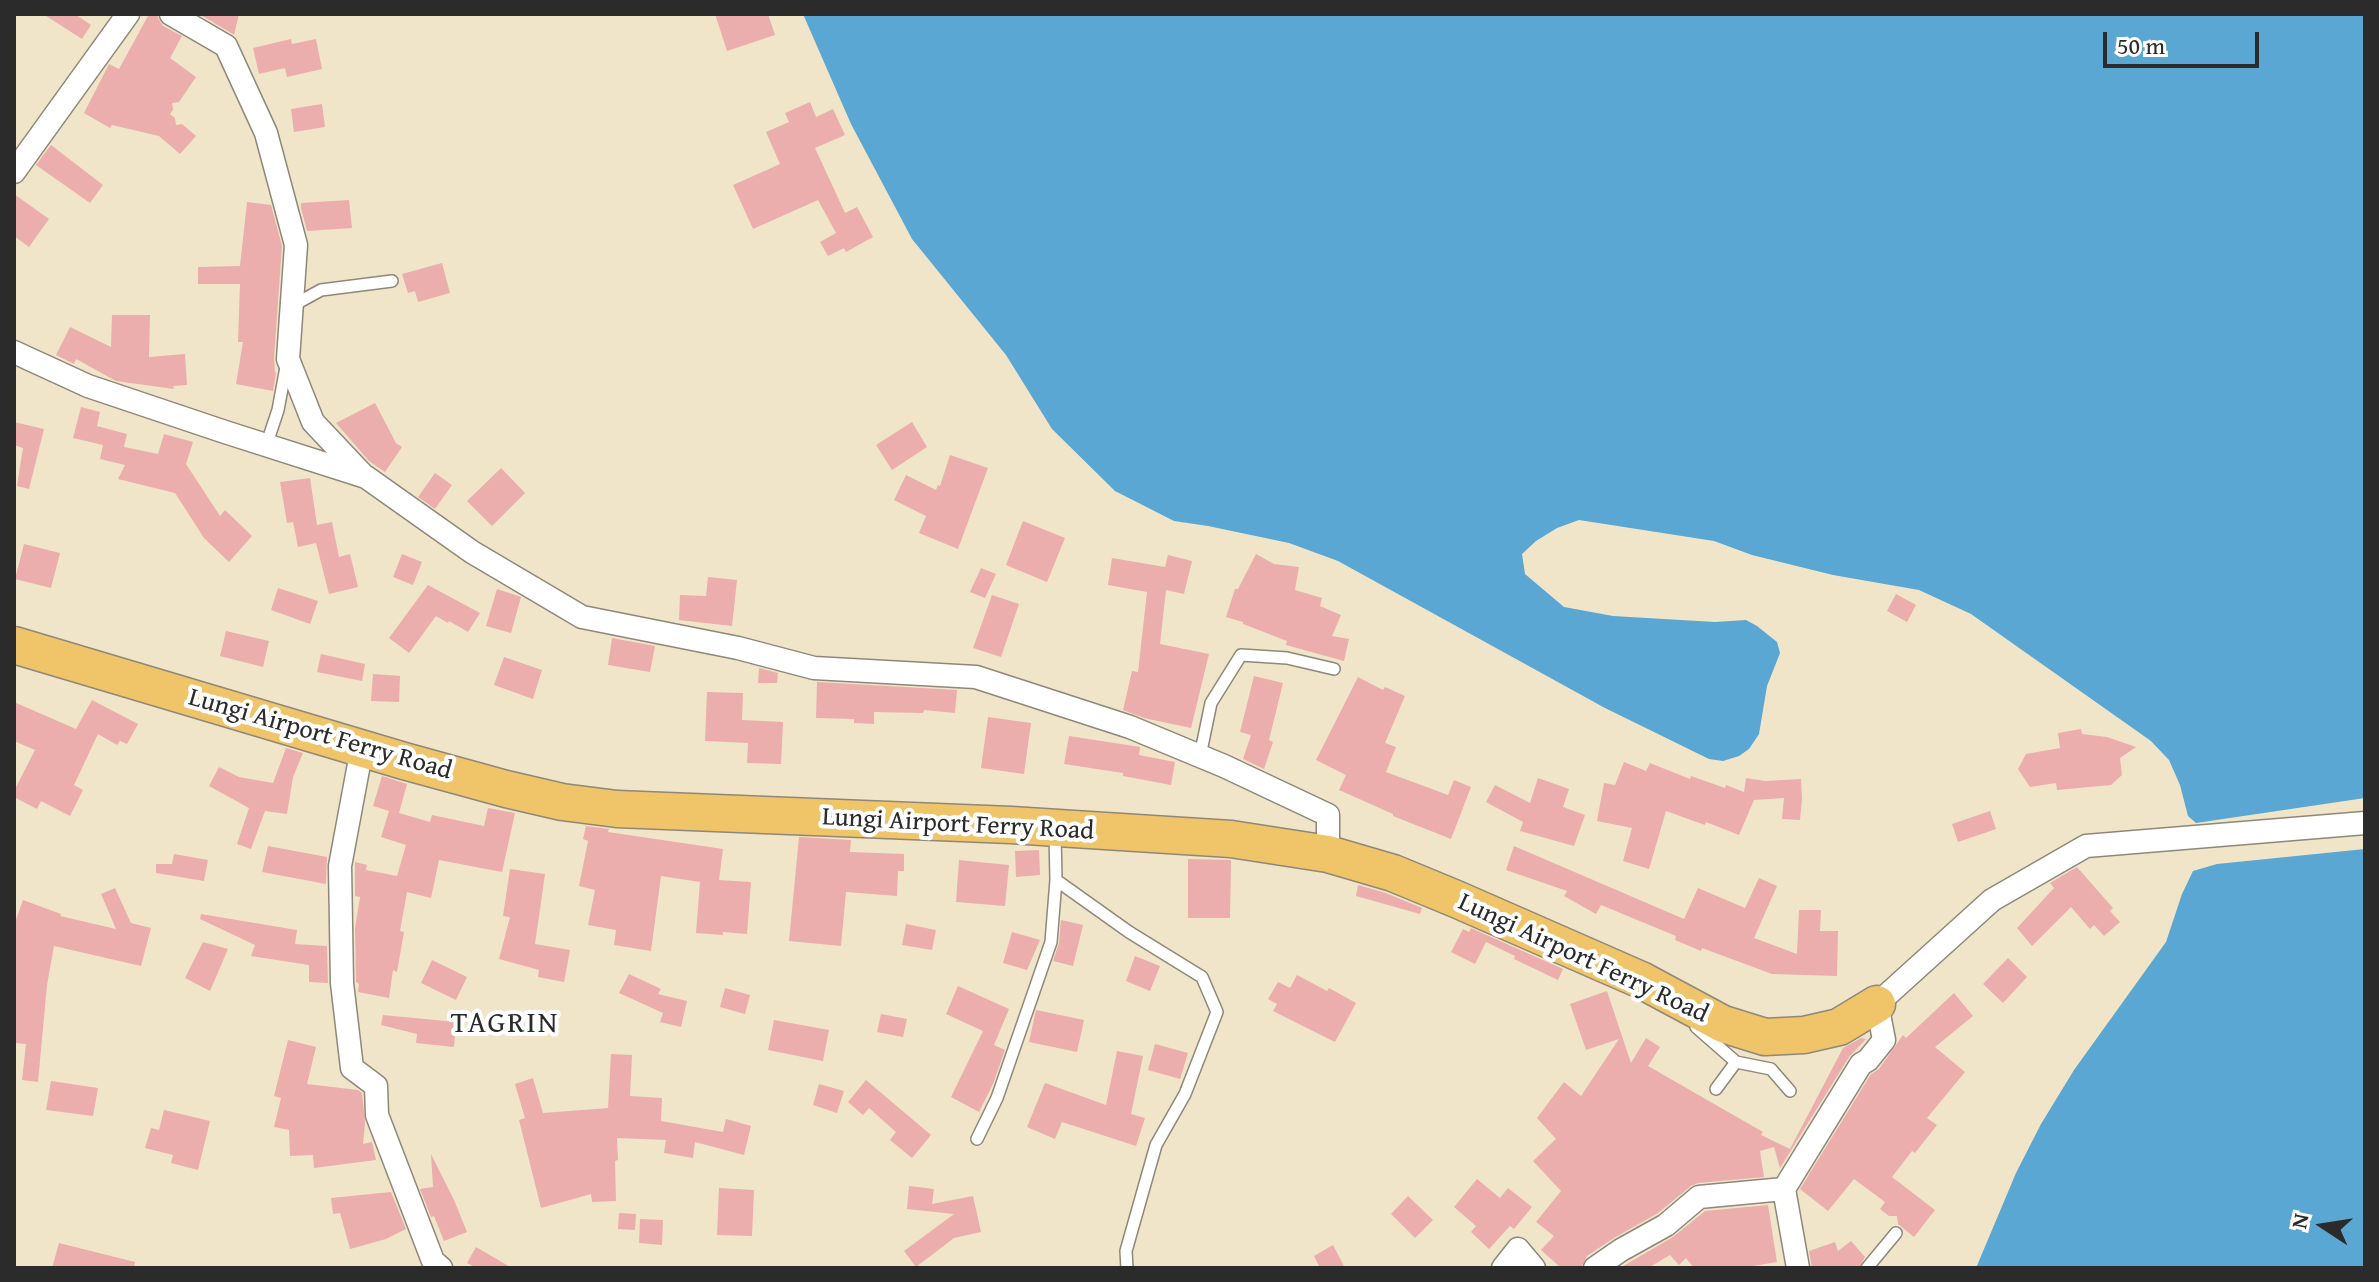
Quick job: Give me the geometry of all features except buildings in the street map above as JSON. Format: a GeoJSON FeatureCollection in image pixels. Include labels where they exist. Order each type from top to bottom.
{"type":"FeatureCollection","features":[{"type":"Feature","properties":{"kind":"main road","name":"Lungi Airport Ferry Road"},"geometry":{"type":"LineString","coordinates":[[14,645],[362,748],[562,802],[617,809],[1231,839],[1328,854],[1393,873],[1641,980],[1723,1024],[1765,1037],[1804,1035],[1839,1027],[1877,1004]]}},
{"type":"Feature","properties":{"kind":"street"},"geometry":{"type":"LineString","coordinates":[[14,172],[128,14]]}},
{"type":"Feature","properties":{"kind":"street"},"geometry":{"type":"LineString","coordinates":[[171,14],[226,46],[266,133],[296,245],[288,359],[313,422],[365,477],[472,552],[582,617],[738,648],[814,668],[976,677],[1130,727],[1328,815],[1328,854]]}},
{"type":"Feature","properties":{"kind":"street"},"geometry":{"type":"LineString","coordinates":[[14,352],[88,386],[365,477]]}},
{"type":"Feature","properties":{"kind":"street"},"geometry":{"type":"LineString","coordinates":[[362,748],[340,866],[342,983],[352,1068],[376,1086],[377,1115],[433,1261],[441,1268]]}},
{"type":"Feature","properties":{"kind":"street"},"geometry":{"type":"LineString","coordinates":[[1798,1268],[1784,1189],[1861,1064],[1884,1040],[1877,1004],[1992,900],[2086,846],[2365,823]]}},
{"type":"Feature","properties":{"kind":"street"},"geometry":{"type":"LineString","coordinates":[[1595,1268],[1666,1225],[1699,1197],[1784,1189]]}},
{"type":"Feature","properties":{"kind":"street"},"geometry":{"type":"LineString","coordinates":[[1503,1268],[1518,1249],[1534,1268]]}},
{"type":"Feature","properties":{"kind":"lane"},"geometry":{"type":"LineString","coordinates":[[292,307],[321,290],[392,281]]}},
{"type":"Feature","properties":{"kind":"lane"},"geometry":{"type":"LineString","coordinates":[[266,446],[278,410],[288,359]]}},
{"type":"Feature","properties":{"kind":"lane"},"geometry":{"type":"LineString","coordinates":[[1200,756],[1211,703],[1241,655],[1287,658],[1334,669]]}},
{"type":"Feature","properties":{"kind":"lane"},"geometry":{"type":"LineString","coordinates":[[977,1139],[997,1098],[1051,942],[1056,880],[1055,828]]}},
{"type":"Feature","properties":{"kind":"lane"},"geometry":{"type":"LineString","coordinates":[[1056,880],[1129,932],[1202,977],[1217,1012],[1185,1094],[1156,1145],[1126,1251],[1127,1268]]}},
{"type":"Feature","properties":{"kind":"lane"},"geometry":{"type":"LineString","coordinates":[[1641,980],[1652,995],[1675,1012]]}},
{"type":"Feature","properties":{"kind":"lane"},"geometry":{"type":"LineString","coordinates":[[1686,1020],[1736,1062],[1771,1069],[1790,1091]]}},
{"type":"Feature","properties":{"kind":"lane"},"geometry":{"type":"LineString","coordinates":[[1716,1089],[1736,1062]]}},
{"type":"Feature","properties":{"kind":"lane"},"geometry":{"type":"LineString","coordinates":[[1867,1268],[1896,1233]]}},
{"type":"Feature","properties":{"kind":"water"},"geometry":{"type":"Polygon","coordinates":[[[803,14],[2365,14],[2365,798],[2196,823],[2188,816],[2169,760],[2151,741],[1971,614],[1919,590],[1833,575],[1752,555],[1714,541],[1579,520],[1557,528],[1536,541],[1522,554],[1525,574],[1564,607],[1613,616],[1715,622],[1746,620],[1777,642],[1780,653],[1767,686],[1759,734],[1749,749],[1739,756],[1723,761],[1709,759],[1605,708],[1338,561],[1289,543],[1174,521],[1115,491],[1052,429],[1006,355],[912,239],[851,124],[803,14]]]}},
{"type":"Feature","properties":{"kind":"water"},"geometry":{"type":"Polygon","coordinates":[[[2365,849],[2365,1268],[1976,1268],[2016,1173],[2041,1124],[2074,1070],[2166,942],[2193,871],[2217,864],[2365,849]]]}},
{"type":"Feature","properties":{"kind":"district","name":"TAGRIN"},"geometry":{"type":"Point","coordinates":[505,1024]}}]}
